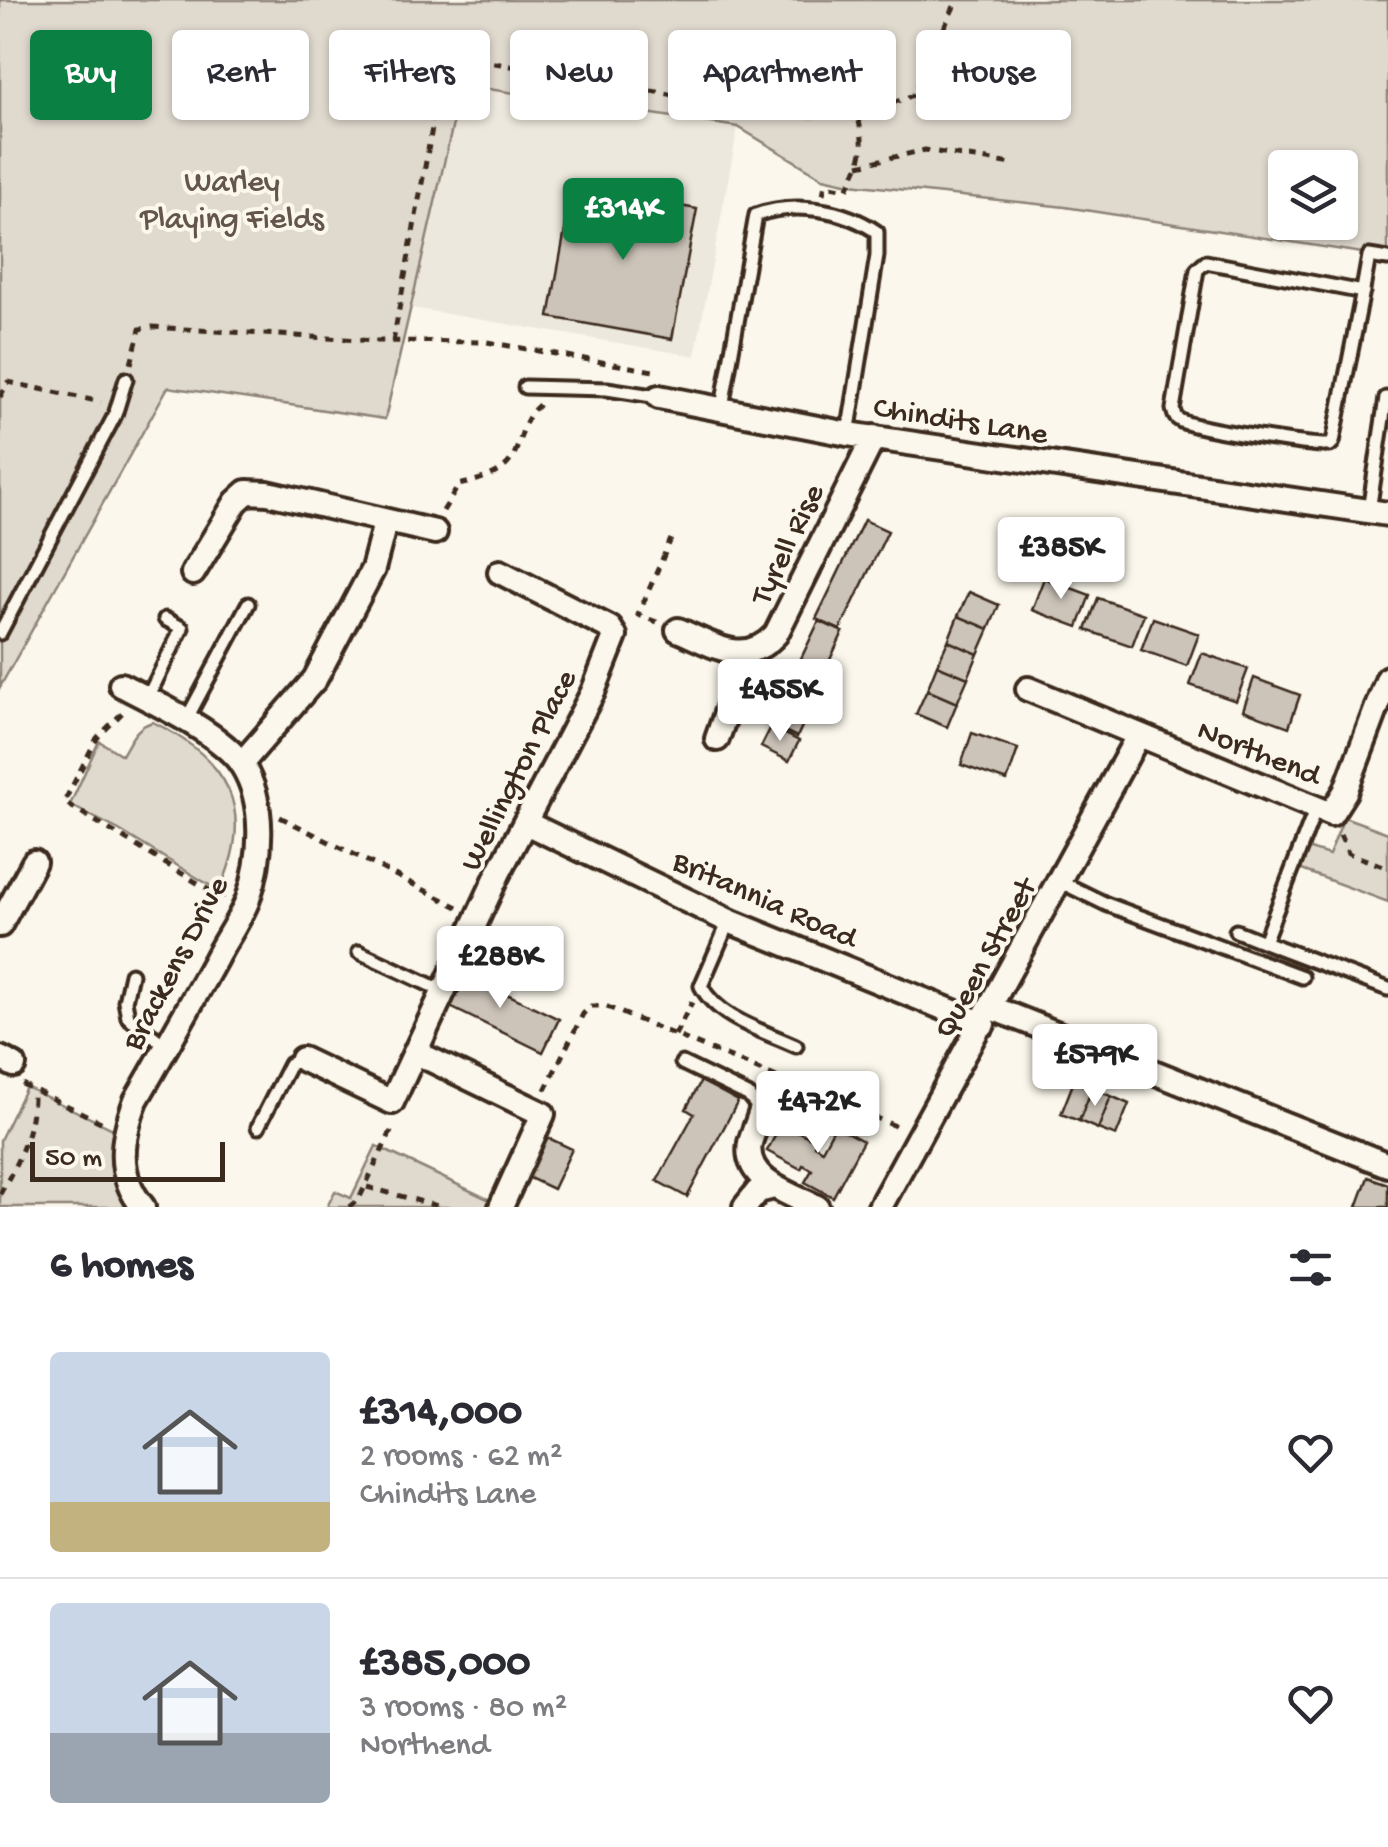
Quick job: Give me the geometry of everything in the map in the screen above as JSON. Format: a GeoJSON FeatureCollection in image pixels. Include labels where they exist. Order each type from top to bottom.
{"type":"FeatureCollection","features":[{"type":"Feature","properties":{"kind":"street","name":"Chindits Lane"},"geometry":{"type":"LineString","coordinates":[[659,396],[848,434],[1378,512]]}},
{"type":"Feature","properties":{"kind":"street","name":"Tyrell Rise"},"geometry":{"type":"LineString","coordinates":[[747,654],[762,649],[776,634],[874,437]]}},
{"type":"Feature","properties":{"kind":"street"},"geometry":{"type":"LineString","coordinates":[[193,573],[236,502],[247,492],[268,493],[435,532]]}},
{"type":"Feature","properties":{"kind":"street"},"geometry":{"type":"LineString","coordinates":[[241,764],[315,679],[372,569],[386,523]]}},
{"type":"Feature","properties":{"kind":"street","name":"Wellington Place"},"geometry":{"type":"LineString","coordinates":[[392,1102],[418,1054],[478,917],[593,692],[615,636],[610,628],[500,572]]}},
{"type":"Feature","properties":{"kind":"street"},"geometry":{"type":"LineString","coordinates":[[678,630],[747,654],[717,740]]}},
{"type":"Feature","properties":{"kind":"street","name":"Northend"},"geometry":{"type":"LineString","coordinates":[[1028,689],[1323,811],[1345,792],[1388,678]]}},
{"type":"Feature","properties":{"kind":"street","name":"Brackens Drive"},"geometry":{"type":"LineString","coordinates":[[123,1134],[136,1100],[247,902],[257,862],[256,805],[241,764],[186,720],[136,693]]}},
{"type":"Feature","properties":{"kind":"street","name":"Queen Street"},"geometry":{"type":"LineString","coordinates":[[880,1207],[1138,736]]}},
{"type":"Feature","properties":{"kind":"street","name":"Britannia Road"},"geometry":{"type":"LineString","coordinates":[[526,823],[728,920],[1388,1165]]}},
{"type":"Feature","properties":{"kind":"street"},"geometry":{"type":"LineString","coordinates":[[0,925],[34,862]]}},
{"type":"Feature","properties":{"kind":"street"},"geometry":{"type":"LineString","coordinates":[[418,1054],[543,1114],[500,1207]]}},
{"type":"Feature","properties":{"kind":"street"},"geometry":{"type":"LineString","coordinates":[[302,1059],[392,1102]]}},
{"type":"Feature","properties":{"kind":"street"},"geometry":{"type":"LineString","coordinates":[[761,1111],[749,1157],[760,1176],[774,1187],[816,1207]]}},
{"type":"Feature","properties":{"kind":"street"},"geometry":{"type":"LineString","coordinates":[[123,1134],[124,1167],[132,1192],[143,1207]]}},
{"type":"Feature","properties":{"kind":"street"},"geometry":{"type":"LineString","coordinates":[[745,1207],[758,1191],[774,1187]]}},
{"type":"Feature","properties":{"kind":"lane"},"geometry":{"type":"LineString","coordinates":[[722,408],[756,215],[778,207],[856,217],[878,232],[848,434]]}},
{"type":"Feature","properties":{"kind":"lane"},"geometry":{"type":"LineString","coordinates":[[1363,292],[1200,264],[1173,408],[1175,416],[1182,422],[1330,446],[1363,292],[1368,256],[1388,259]]}},
{"type":"Feature","properties":{"kind":"lane"},"geometry":{"type":"LineString","coordinates":[[0,633],[118,406],[126,379]]}},
{"type":"Feature","properties":{"kind":"lane","name":"Chindits Lane"},"geometry":{"type":"LineString","coordinates":[[525,388],[607,389],[659,396]]}},
{"type":"Feature","properties":{"kind":"lane"},"geometry":{"type":"LineString","coordinates":[[1378,512],[1386,398]]}},
{"type":"Feature","properties":{"kind":"lane"},"geometry":{"type":"LineString","coordinates":[[186,720],[248,604]]}},
{"type":"Feature","properties":{"kind":"lane"},"geometry":{"type":"LineString","coordinates":[[136,693],[182,628],[165,620]]}},
{"type":"Feature","properties":{"kind":"lane"},"geometry":{"type":"LineString","coordinates":[[1264,942],[1323,811]]}},
{"type":"Feature","properties":{"kind":"lane"},"geometry":{"type":"LineString","coordinates":[[1061,882],[1106,904],[1302,977]]}},
{"type":"Feature","properties":{"kind":"lane"},"geometry":{"type":"LineString","coordinates":[[728,920],[701,986],[708,1000],[731,1016],[796,1046]]}},
{"type":"Feature","properties":{"kind":"lane"},"geometry":{"type":"LineString","coordinates":[[1236,931],[1388,989]]}},
{"type":"Feature","properties":{"kind":"lane"},"geometry":{"type":"LineString","coordinates":[[359,952],[445,992]]}},
{"type":"Feature","properties":{"kind":"lane"},"geometry":{"type":"LineString","coordinates":[[131,974],[125,1000],[128,1017],[167,1047]]}},
{"type":"Feature","properties":{"kind":"lane"},"geometry":{"type":"LineString","coordinates":[[258,1127],[290,1064],[302,1059]]}},
{"type":"Feature","properties":{"kind":"lane"},"geometry":{"type":"LineString","coordinates":[[682,1063],[748,1095],[761,1111]]}},
{"type":"Feature","properties":{"kind":"path"},"geometry":{"type":"LineString","coordinates":[[896,101],[913,94],[956,0]]}},
{"type":"Feature","properties":{"kind":"path"},"geometry":{"type":"LineString","coordinates":[[490,62],[668,94]]}},
{"type":"Feature","properties":{"kind":"path"},"geometry":{"type":"LineString","coordinates":[[394,342],[434,120]]}},
{"type":"Feature","properties":{"kind":"path"},"geometry":{"type":"LineString","coordinates":[[819,211],[825,186],[847,189],[859,166],[865,147],[859,120]]}},
{"type":"Feature","properties":{"kind":"path"},"geometry":{"type":"LineString","coordinates":[[859,166],[925,150],[1012,164]]}},
{"type":"Feature","properties":{"kind":"path"},"geometry":{"type":"LineString","coordinates":[[126,379],[140,329],[249,332],[394,342],[488,342],[662,372],[659,396]]}},
{"type":"Feature","properties":{"kind":"path"},"geometry":{"type":"LineString","coordinates":[[0,397],[8,382],[118,406]]}},
{"type":"Feature","properties":{"kind":"path"},"geometry":{"type":"LineString","coordinates":[[435,532],[459,485],[482,479],[509,463],[527,415],[558,388]]}},
{"type":"Feature","properties":{"kind":"path"},"geometry":{"type":"LineString","coordinates":[[671,539],[638,615],[678,630]]}},
{"type":"Feature","properties":{"kind":"path"},"geometry":{"type":"LineString","coordinates":[[136,693],[97,738],[64,802],[214,893],[247,902]]}},
{"type":"Feature","properties":{"kind":"path"},"geometry":{"type":"LineString","coordinates":[[256,805],[478,917]]}},
{"type":"Feature","properties":{"kind":"path"},"geometry":{"type":"LineString","coordinates":[[1323,811],[1348,853],[1388,868]]}},
{"type":"Feature","properties":{"kind":"path"},"geometry":{"type":"LineString","coordinates":[[675,1035],[701,986]]}},
{"type":"Feature","properties":{"kind":"path"},"geometry":{"type":"LineString","coordinates":[[7,1062],[9,1077],[123,1134]]}},
{"type":"Feature","properties":{"kind":"path"},"geometry":{"type":"LineString","coordinates":[[0,1194],[24,1148],[34,1090]]}},
{"type":"Feature","properties":{"kind":"path"},"geometry":{"type":"LineString","coordinates":[[349,1207],[366,1186],[395,1122],[392,1102]]}},
{"type":"Feature","properties":{"kind":"path"},"geometry":{"type":"LineString","coordinates":[[366,1186],[441,1207]]}},
{"type":"Feature","properties":{"kind":"shaded area"},"geometry":{"type":"Polygon","coordinates":[[[490,89],[510,92],[510,120],[648,120],[648,113],[668,116],[668,120],[738,127],[695,356],[412,308],[454,120],[490,120],[490,89]]]}},
{"type":"Feature","properties":{"kind":"green space","name":"Warley Playing Fields"},"geometry":{"type":"Polygon","coordinates":[[[0,0],[1388,0],[1388,257],[1278,240],[1358,240],[1358,150],[1268,150],[1268,238],[1065,207],[850,184],[823,178],[738,127],[692,120],[896,120],[896,30],[668,30],[668,116],[648,113],[648,30],[510,30],[510,92],[490,89],[490,30],[329,30],[329,120],[454,120],[385,419],[168,387],[0,687],[0,0]]]}},
{"type":"Feature","properties":{"kind":"green space"},"geometry":{"type":"Polygon","coordinates":[[[153,722],[201,753],[229,790],[235,812],[235,836],[219,891],[70,805],[99,741],[122,755],[138,730],[153,722]]]}},
{"type":"Feature","properties":{"kind":"green space"},"geometry":{"type":"Polygon","coordinates":[[[1344,817],[1388,833],[1388,902],[1299,869],[1307,848],[1329,855],[1344,817]]]}},
{"type":"Feature","properties":{"kind":"green space"},"geometry":{"type":"Polygon","coordinates":[[[26,1087],[123,1134],[144,1207],[0,1207],[0,1140],[26,1087]]]}},
{"type":"Feature","properties":{"kind":"green space"},"geometry":{"type":"Polygon","coordinates":[[[376,1146],[492,1201],[490,1207],[327,1207],[335,1191],[351,1198],[376,1146]]]}},
{"type":"Feature","properties":{"kind":"building"},"geometry":{"type":"Polygon","coordinates":[[[573,187],[697,209],[672,339],[549,317],[573,187]]]}},
{"type":"Feature","properties":{"kind":"building"},"geometry":{"type":"Polygon","coordinates":[[[864,520],[888,531],[840,630],[816,619],[864,520]]]}},
{"type":"Feature","properties":{"kind":"building"},"geometry":{"type":"Polygon","coordinates":[[[1044,578],[1090,595],[1078,627],[1032,610],[1044,578]]]}},
{"type":"Feature","properties":{"kind":"building"},"geometry":{"type":"Polygon","coordinates":[[[969,592],[999,605],[989,629],[958,616],[969,592]]]}},
{"type":"Feature","properties":{"kind":"building"},"geometry":{"type":"Polygon","coordinates":[[[1098,598],[1144,614],[1132,646],[1086,630],[1098,598]]]}},
{"type":"Feature","properties":{"kind":"building"},"geometry":{"type":"Polygon","coordinates":[[[958,616],[989,629],[978,654],[948,641],[958,616]]]}},
{"type":"Feature","properties":{"kind":"building"},"geometry":{"type":"Polygon","coordinates":[[[1153,618],[1199,634],[1187,666],[1141,650],[1153,618]]]}},
{"type":"Feature","properties":{"kind":"building"},"geometry":{"type":"Polygon","coordinates":[[[819,621],[843,632],[819,683],[795,671],[819,621]]]}},
{"type":"Feature","properties":{"kind":"building"},"geometry":{"type":"Polygon","coordinates":[[[948,641],[978,654],[968,678],[937,665],[948,641]]]}},
{"type":"Feature","properties":{"kind":"building"},"geometry":{"type":"Polygon","coordinates":[[[1202,653],[1248,669],[1236,701],[1190,685],[1202,653]]]}},
{"type":"Feature","properties":{"kind":"building"},"geometry":{"type":"Polygon","coordinates":[[[937,665],[968,678],[957,703],[927,690],[937,665]]]}},
{"type":"Feature","properties":{"kind":"building"},"geometry":{"type":"Polygon","coordinates":[[[798,672],[822,684],[797,737],[772,725],[798,672]]]}},
{"type":"Feature","properties":{"kind":"building"},"geometry":{"type":"Polygon","coordinates":[[[1254,678],[1300,695],[1289,727],[1243,710],[1254,678]]]}},
{"type":"Feature","properties":{"kind":"building"},"geometry":{"type":"Polygon","coordinates":[[[927,690],[957,703],[947,727],[916,714],[927,690]]]}},
{"type":"Feature","properties":{"kind":"building"},"geometry":{"type":"Polygon","coordinates":[[[771,727],[799,741],[789,761],[761,747],[771,727]]]}},
{"type":"Feature","properties":{"kind":"building"},"geometry":{"type":"Polygon","coordinates":[[[972,733],[1018,749],[1007,781],[961,765],[972,733]]]}},
{"type":"Feature","properties":{"kind":"building"},"geometry":{"type":"Polygon","coordinates":[[[457,970],[559,1019],[543,1052],[442,1003],[457,970]]]}},
{"type":"Feature","properties":{"kind":"building"},"geometry":{"type":"Polygon","coordinates":[[[701,1081],[738,1101],[687,1197],[657,1181],[694,1114],[686,1109],[701,1081]]]}},
{"type":"Feature","properties":{"kind":"building"},"geometry":{"type":"Polygon","coordinates":[[[1074,1081],[1092,1089],[1079,1121],[1061,1114],[1074,1081]]]}},
{"type":"Feature","properties":{"kind":"building"},"geometry":{"type":"Polygon","coordinates":[[[1092,1089],[1111,1096],[1098,1129],[1079,1121],[1092,1089]]]}},
{"type":"Feature","properties":{"kind":"building"},"geometry":{"type":"Polygon","coordinates":[[[1111,1096],[1129,1104],[1116,1136],[1098,1129],[1111,1096]]]}},
{"type":"Feature","properties":{"kind":"building"},"geometry":{"type":"Polygon","coordinates":[[[782,1123],[816,1141],[814,1145],[822,1150],[835,1126],[863,1141],[833,1197],[805,1182],[812,1170],[803,1165],[801,1169],[767,1151],[782,1123]]]}},
{"type":"Feature","properties":{"kind":"building"},"geometry":{"type":"Polygon","coordinates":[[[540,1134],[572,1149],[553,1189],[521,1174],[540,1134]]]}},
{"type":"Feature","properties":{"kind":"building"},"geometry":{"type":"Polygon","coordinates":[[[1368,1177],[1388,1184],[1388,1207],[1357,1207],[1368,1177]]]}}]}
